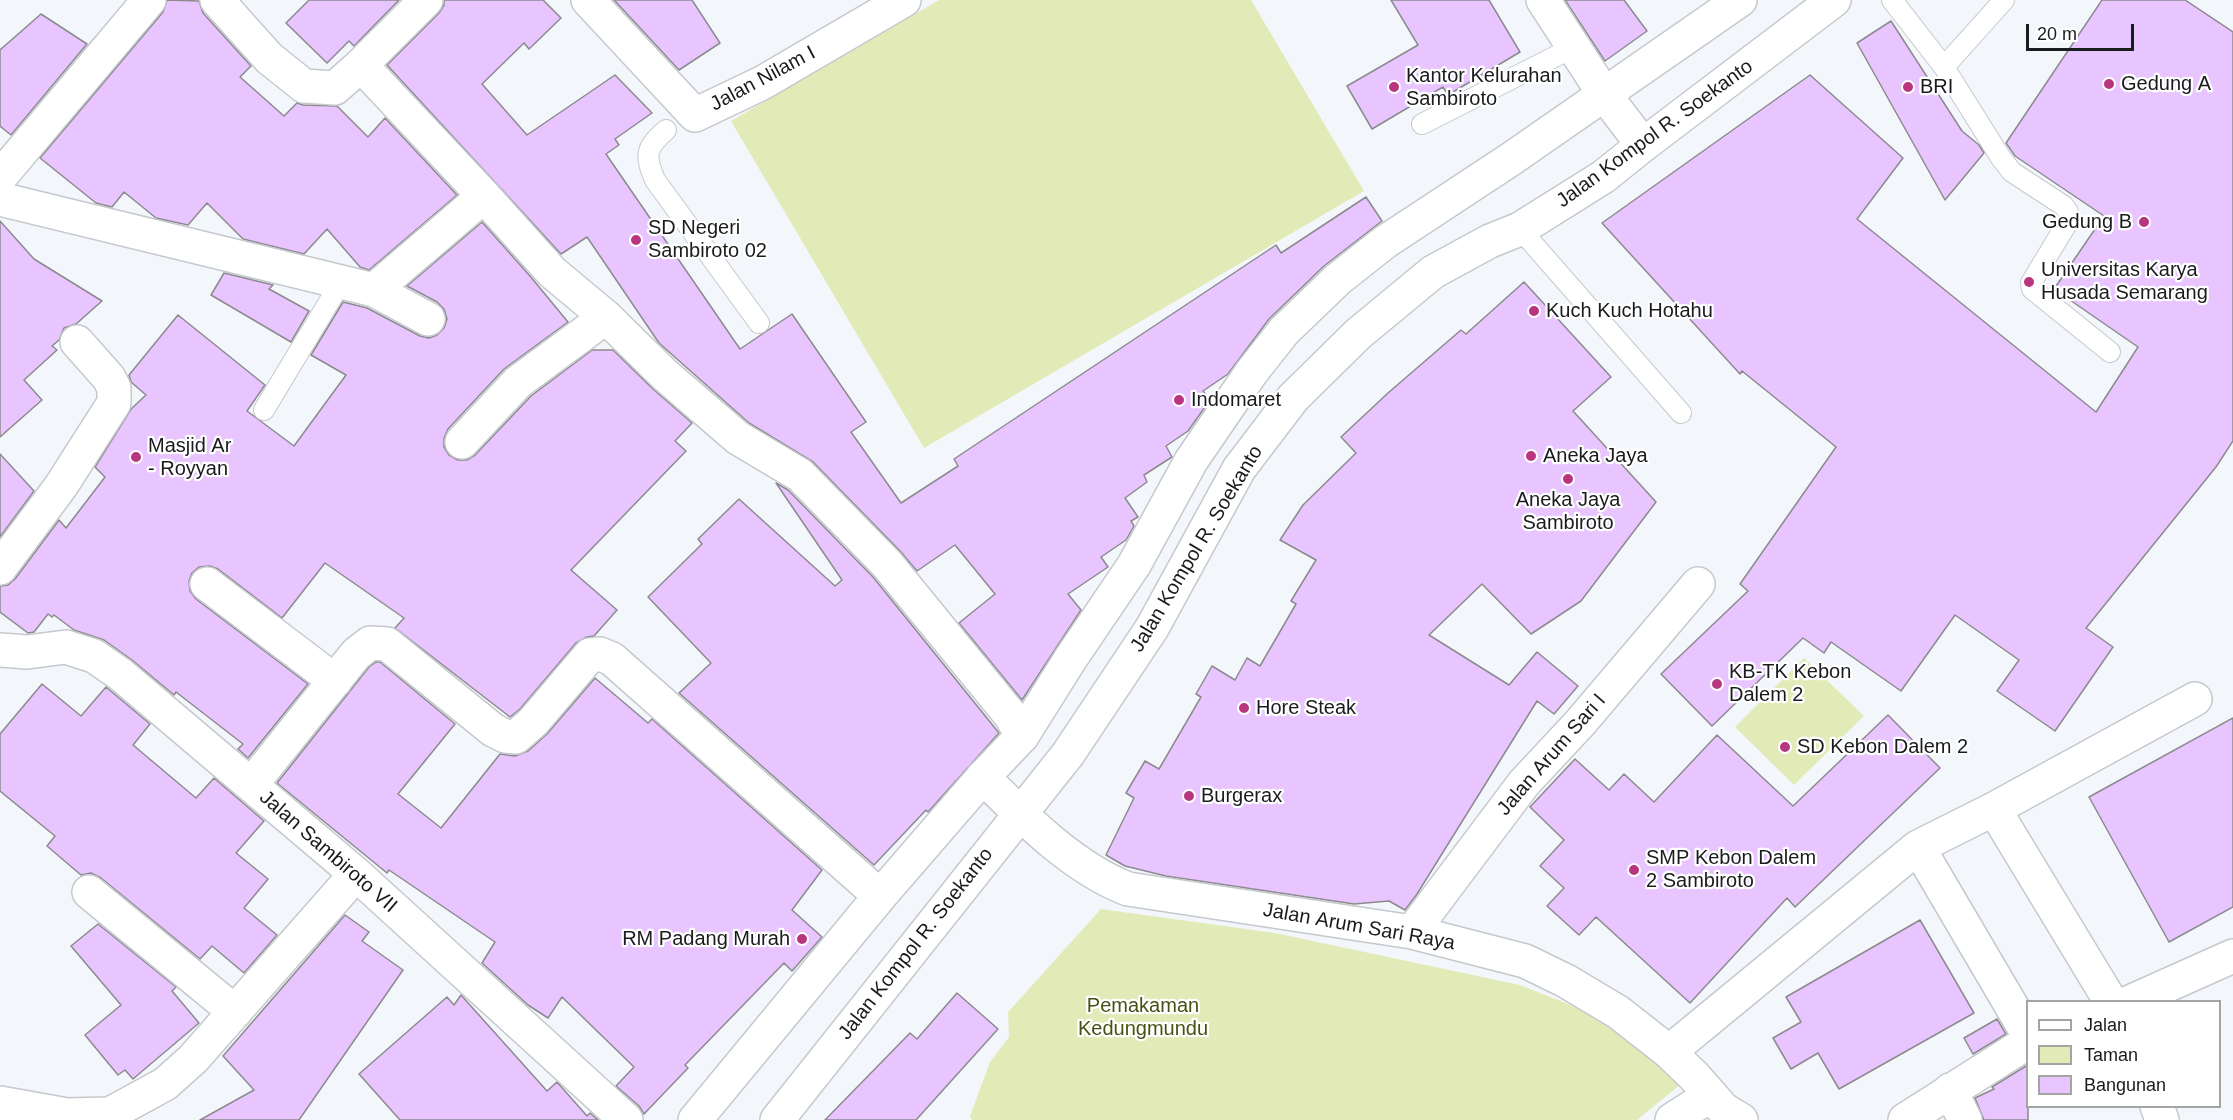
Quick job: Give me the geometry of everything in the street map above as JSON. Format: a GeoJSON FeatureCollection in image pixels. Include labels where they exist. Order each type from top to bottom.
{"type":"FeatureCollection","features":[{"type":"Feature","properties":{"kind":"street"},"geometry":{"type":"LineString","coordinates":[[0,177],[149,0]]}},
{"type":"Feature","properties":{"kind":"street"},"geometry":{"type":"LineString","coordinates":[[217,0],[269,58],[304,86],[335,88],[362,65],[426,0]]}},
{"type":"Feature","properties":{"kind":"street","name":"Jalan Nilam I"},"geometry":{"type":"LineString","coordinates":[[588,0],[679,124],[762,83],[903,0]]}},
{"type":"Feature","properties":{"kind":"street"},"geometry":{"type":"LineString","coordinates":[[1544,0],[1604,94],[1643,145]]}},
{"type":"Feature","properties":{"kind":"street"},"geometry":{"type":"LineString","coordinates":[[695,1120],[880,896],[983,777],[1022,736],[1134,565],[1191,461],[1251,373],[1284,331],[1315,299],[1385,242],[1511,159],[1740,0]]}},
{"type":"Feature","properties":{"kind":"street","name":"Jalan Kompol R. Soekanto"},"geometry":{"type":"LineString","coordinates":[[777,1120],[1068,753],[1152,628],[1239,469],[1293,398],[1358,334],[1433,272],[1490,241],[1520,229],[1603,177],[1834,0]]}},
{"type":"Feature","properties":{"kind":"street"},"geometry":{"type":"LineString","coordinates":[[362,65],[552,272],[606,317],[665,375],[738,438],[800,475],[887,564],[1011,716],[1022,736]]}},
{"type":"Feature","properties":{"kind":"street"},"geometry":{"type":"LineString","coordinates":[[374,290],[484,196]]}},
{"type":"Feature","properties":{"kind":"street"},"geometry":{"type":"LineString","coordinates":[[0,199],[374,290],[428,320]]}},
{"type":"Feature","properties":{"kind":"street"},"geometry":{"type":"LineString","coordinates":[[1385,242],[1433,272]]}},
{"type":"Feature","properties":{"kind":"street"},"geometry":{"type":"LineString","coordinates":[[462,442],[518,382],[606,317]]}},
{"type":"Feature","properties":{"kind":"street"},"geometry":{"type":"LineString","coordinates":[[0,568],[61,486],[114,403],[114,388],[109,378],[77,342]]}},
{"type":"Feature","properties":{"kind":"street"},"geometry":{"type":"LineString","coordinates":[[207,584],[335,681]]}},
{"type":"Feature","properties":{"kind":"street","name":"Jalan Arum Sari I"},"geometry":{"type":"LineString","coordinates":[[1412,932],[1524,783],[1580,723],[1698,584]]}},
{"type":"Feature","properties":{"kind":"street"},"geometry":{"type":"LineString","coordinates":[[251,785],[356,654],[370,643],[387,644],[493,729],[505,736],[516,737],[533,722],[590,655],[606,655],[880,896]]}},
{"type":"Feature","properties":{"kind":"street","name":"Jalan Sambiroto VII"},"geometry":{"type":"LineString","coordinates":[[0,650],[27,652],[66,647],[94,656],[120,674],[356,874],[626,1120]]}},
{"type":"Feature","properties":{"kind":"street"},"geometry":{"type":"LineString","coordinates":[[1669,1052],[1918,847],[1994,809],[2195,699]]}},
{"type":"Feature","properties":{"kind":"street","name":"Jalan Arum Sari Raya"},"geometry":{"type":"LineString","coordinates":[[983,777],[1019,813],[1085,867],[1111,883],[1128,889],[1412,932],[1525,961],[1566,981],[1618,1012],[1669,1052],[1725,1111]]}},
{"type":"Feature","properties":{"kind":"street"},"geometry":{"type":"LineString","coordinates":[[1994,809],[2110,1000]]}},
{"type":"Feature","properties":{"kind":"street"},"geometry":{"type":"LineString","coordinates":[[1918,847],[2026,1031]]}},
{"type":"Feature","properties":{"kind":"street"},"geometry":{"type":"LineString","coordinates":[[0,1103],[67,1114],[110,1114],[165,1083],[194,1059],[356,874]]}},
{"type":"Feature","properties":{"kind":"street"},"geometry":{"type":"LineString","coordinates":[[89,892],[235,1012]]}},
{"type":"Feature","properties":{"kind":"street"},"geometry":{"type":"LineString","coordinates":[[2134,1000],[2233,956]]}},
{"type":"Feature","properties":{"kind":"street"},"geometry":{"type":"LineString","coordinates":[[1905,1120],[2026,1043]]}},
{"type":"Feature","properties":{"kind":"street"},"geometry":{"type":"LineString","coordinates":[[1950,1090],[1965,1120]]}},
{"type":"Feature","properties":{"kind":"street"},"geometry":{"type":"LineString","coordinates":[[1672,1120],[1725,1111]]}},
{"type":"Feature","properties":{"kind":"lane"},"geometry":{"type":"LineString","coordinates":[[1892,0],[1944,67],[2012,172],[2064,206],[2068,212],[2069,220],[2031,284],[2032,289],[2110,352]]}},
{"type":"Feature","properties":{"kind":"lane"},"geometry":{"type":"LineString","coordinates":[[1944,67],[2004,0]]}},
{"type":"Feature","properties":{"kind":"lane"},"geometry":{"type":"LineString","coordinates":[[1422,124],[1574,47]]}},
{"type":"Feature","properties":{"kind":"lane"},"geometry":{"type":"LineString","coordinates":[[679,124],[651,144],[648,165],[655,180],[759,323]]}},
{"type":"Feature","properties":{"kind":"lane"},"geometry":{"type":"LineString","coordinates":[[1520,229],[1681,413]]}},
{"type":"Feature","properties":{"kind":"lane"},"geometry":{"type":"LineString","coordinates":[[264,410],[341,282]]}},
{"type":"Feature","properties":{"kind":"green space"},"geometry":{"type":"Polygon","coordinates":[[[939,0],[1251,0],[1364,191],[924,448],[731,121],[939,0]]]}},
{"type":"Feature","properties":{"kind":"green space"},"geometry":{"type":"Polygon","coordinates":[[[1804,658],[1864,716],[1794,785],[1735,727],[1804,658]]]}},
{"type":"Feature","properties":{"kind":"green space","name":"Pemakaman Kedungmundu"},"geometry":{"type":"Polygon","coordinates":[[[1101,909],[1275,933],[1520,985],[1619,1024],[1681,1084],[1637,1120],[972,1120],[970,1116],[990,1062],[1009,1037],[1008,1012],[1101,909]]]}},
{"type":"Feature","properties":{"kind":"building"},"geometry":{"type":"Polygon","coordinates":[[[167,0],[199,1],[203,13],[251,66],[240,77],[284,116],[297,103],[337,106],[368,137],[385,118],[457,195],[369,270],[360,267],[327,229],[304,254],[243,239],[207,203],[188,225],[156,218],[124,192],[112,207],[96,203],[40,158],[163,12],[167,0]]]}},
{"type":"Feature","properties":{"kind":"building"},"geometry":{"type":"Polygon","coordinates":[[[309,0],[399,0],[354,46],[349,41],[327,63],[286,23],[309,0]]]}},
{"type":"Feature","properties":{"kind":"building"},"geometry":{"type":"Polygon","coordinates":[[[444,0],[543,0],[561,18],[529,49],[524,43],[482,84],[527,135],[615,75],[652,113],[615,139],[619,145],[606,154],[740,349],[792,314],[866,422],[851,432],[901,503],[958,466],[954,459],[1276,245],[1281,253],[1366,197],[1382,221],[1324,266],[1269,319],[1228,374],[1203,391],[1210,400],[1188,431],[1166,446],[1172,457],[1144,475],[1147,482],[1125,498],[1138,517],[1131,521],[1134,526],[1126,540],[1101,557],[1108,567],[1068,594],[1081,610],[1022,700],[959,623],[995,594],[955,545],[917,571],[813,462],[749,423],[659,343],[587,237],[561,254],[387,65],[439,13],[444,0]]]}},
{"type":"Feature","properties":{"kind":"building"},"geometry":{"type":"Polygon","coordinates":[[[614,0],[692,0],[720,43],[679,70],[614,0]]]}},
{"type":"Feature","properties":{"kind":"building"},"geometry":{"type":"Polygon","coordinates":[[[1391,0],[1489,0],[1520,52],[1448,95],[1443,87],[1372,129],[1347,86],[1418,45],[1391,0]]]}},
{"type":"Feature","properties":{"kind":"building"},"geometry":{"type":"Polygon","coordinates":[[[1565,0],[1624,0],[1647,31],[1605,61],[1565,0]]]}},
{"type":"Feature","properties":{"kind":"building","name":"Universitas Karya Husada Semarang"},"geometry":{"type":"Polygon","coordinates":[[[2102,0],[2185,0],[2233,32],[2233,441],[2216,467],[2086,628],[2113,647],[2055,731],[1997,691],[2019,660],[1955,615],[1901,691],[1831,642],[1824,653],[1803,638],[1712,726],[1661,674],[1748,591],[1740,584],[1836,447],[1742,371],[1740,374],[1602,223],[1810,75],[1903,158],[1857,219],[2096,412],[2138,347],[2054,289],[2104,216],[2015,156],[2006,143],[2102,0]]]}},
{"type":"Feature","properties":{"kind":"building"},"geometry":{"type":"Polygon","coordinates":[[[41,14],[87,44],[11,135],[0,126],[0,50],[41,14]]]}},
{"type":"Feature","properties":{"kind":"building","name":"BRI"},"geometry":{"type":"Polygon","coordinates":[[[1891,21],[1962,131],[1979,145],[1984,153],[1945,200],[1857,43],[1891,21]]]}},
{"type":"Feature","properties":{"kind":"building"},"geometry":{"type":"Polygon","coordinates":[[[0,221],[34,259],[102,301],[76,324],[64,328],[59,340],[52,346],[57,350],[24,380],[42,400],[0,437],[0,221]]]}},
{"type":"Feature","properties":{"kind":"building"},"geometry":{"type":"Polygon","coordinates":[[[482,222],[568,322],[504,369],[448,429],[444,438],[444,447],[449,455],[458,460],[467,460],[475,455],[531,396],[592,350],[613,350],[692,423],[675,441],[686,451],[571,570],[617,610],[594,636],[576,643],[520,709],[510,717],[395,628],[404,618],[325,563],[282,618],[218,569],[210,566],[199,567],[192,573],[189,581],[190,591],[196,599],[308,684],[248,758],[238,749],[243,744],[176,692],[174,695],[104,640],[74,630],[54,615],[52,617],[48,614],[34,632],[28,633],[0,612],[0,586],[8,585],[15,579],[59,520],[66,528],[105,477],[95,467],[131,409],[146,395],[131,382],[129,375],[178,315],[265,385],[247,411],[294,446],[346,375],[311,355],[343,302],[367,308],[420,336],[429,338],[437,335],[444,328],[447,319],[444,309],[437,302],[407,286],[482,222]]]}},
{"type":"Feature","properties":{"kind":"building"},"geometry":{"type":"Polygon","coordinates":[[[224,273],[273,285],[269,289],[309,311],[291,342],[211,295],[224,273]]]}},
{"type":"Feature","properties":{"kind":"building"},"geometry":{"type":"Polygon","coordinates":[[[1524,282],[1611,377],[1573,411],[1656,502],[1581,601],[1531,634],[1482,584],[1429,635],[1509,685],[1537,652],[1578,686],[1554,714],[1537,701],[1405,910],[1389,901],[1354,904],[1166,876],[1125,866],[1106,855],[1134,798],[1126,793],[1145,761],[1159,769],[1201,697],[1196,694],[1212,666],[1235,680],[1247,658],[1260,666],[1296,604],[1291,601],[1316,560],[1280,540],[1303,505],[1356,453],[1341,437],[1461,330],[1466,334],[1524,282]]]}},
{"type":"Feature","properties":{"kind":"building"},"geometry":{"type":"Polygon","coordinates":[[[0,454],[34,491],[0,537],[0,454]]]}},
{"type":"Feature","properties":{"kind":"building"},"geometry":{"type":"Polygon","coordinates":[[[776,483],[788,490],[873,577],[999,733],[928,812],[926,810],[874,865],[679,693],[711,663],[648,597],[702,544],[698,539],[739,499],[835,586],[842,580],[776,483]]]}},
{"type":"Feature","properties":{"kind":"building"},"geometry":{"type":"Polygon","coordinates":[[[380,662],[455,724],[398,794],[441,828],[500,754],[515,756],[528,751],[547,734],[595,678],[648,723],[652,719],[822,870],[792,910],[822,937],[792,971],[784,963],[685,1065],[688,1068],[644,1114],[639,1106],[616,1086],[634,1067],[562,997],[548,1018],[528,1005],[482,963],[495,942],[389,870],[387,873],[277,783],[369,667],[380,662]]]}},
{"type":"Feature","properties":{"kind":"building"},"geometry":{"type":"Polygon","coordinates":[[[42,684],[81,716],[106,687],[150,724],[133,745],[196,798],[214,778],[264,821],[236,853],[268,879],[244,908],[277,935],[244,973],[212,946],[200,959],[101,878],[91,873],[81,875],[47,846],[55,836],[0,791],[0,734],[42,684]]]}},
{"type":"Feature","properties":{"kind":"building"},"geometry":{"type":"Polygon","coordinates":[[[1888,715],[1940,768],[1795,907],[1787,898],[1690,1003],[1596,917],[1579,935],[1547,906],[1564,888],[1540,866],[1564,840],[1530,807],[1575,759],[1609,790],[1624,774],[1654,802],[1717,735],[1793,806],[1888,715]]]}},
{"type":"Feature","properties":{"kind":"building"},"geometry":{"type":"Polygon","coordinates":[[[2233,718],[2233,907],[2169,942],[2089,797],[2233,718]]]}},
{"type":"Feature","properties":{"kind":"building"},"geometry":{"type":"Polygon","coordinates":[[[345,915],[369,932],[362,941],[403,970],[299,1120],[200,1120],[254,1090],[223,1056],[345,915]]]}},
{"type":"Feature","properties":{"kind":"building"},"geometry":{"type":"Polygon","coordinates":[[[1920,920],[1974,1013],[1839,1089],[1818,1053],[1791,1069],[1773,1038],[1801,1022],[1786,997],[1920,920]]]}},
{"type":"Feature","properties":{"kind":"building"},"geometry":{"type":"Polygon","coordinates":[[[98,924],[176,987],[172,991],[199,1023],[133,1079],[125,1070],[118,1075],[85,1035],[121,1005],[71,946],[98,924]]]}},
{"type":"Feature","properties":{"kind":"building"},"geometry":{"type":"Polygon","coordinates":[[[957,993],[998,1029],[916,1120],[825,1120],[910,1033],[917,1039],[957,993]]]}},
{"type":"Feature","properties":{"kind":"building"},"geometry":{"type":"Polygon","coordinates":[[[461,995],[547,1091],[557,1082],[587,1116],[590,1113],[598,1120],[400,1120],[359,1074],[447,997],[454,1005],[461,995]]]}},
{"type":"Feature","properties":{"kind":"building"},"geometry":{"type":"Polygon","coordinates":[[[1997,1019],[2006,1034],[1973,1054],[1964,1038],[1997,1019]]]}},
{"type":"Feature","properties":{"kind":"building"},"geometry":{"type":"Polygon","coordinates":[[[2026,1066],[2028,1120],[1984,1120],[1975,1098],[1994,1089],[1992,1087],[2026,1066]]]}},
{"type":"Feature","properties":{"kind":"place","name":"Gedung A"},"geometry":{"type":"Point","coordinates":[2109,84]}},
{"type":"Feature","properties":{"kind":"place","name":"Kantor Kelurahan Sambiroto"},"geometry":{"type":"Point","coordinates":[1394,87]}},
{"type":"Feature","properties":{"kind":"place","name":"BRI"},"geometry":{"type":"Point","coordinates":[1908,87]}},
{"type":"Feature","properties":{"kind":"place","name":"Gedung B"},"geometry":{"type":"Point","coordinates":[2144,222]}},
{"type":"Feature","properties":{"kind":"place","name":"SD Negeri Sambiroto 02"},"geometry":{"type":"Point","coordinates":[636,240]}},
{"type":"Feature","properties":{"kind":"place","name":"Universitas Karya Husada Semarang"},"geometry":{"type":"Point","coordinates":[2029,282]}},
{"type":"Feature","properties":{"kind":"place","name":"Kuch Kuch Hotahu"},"geometry":{"type":"Point","coordinates":[1534,311]}},
{"type":"Feature","properties":{"kind":"place","name":"Indomaret"},"geometry":{"type":"Point","coordinates":[1179,400]}},
{"type":"Feature","properties":{"kind":"place","name":"Aneka Jaya"},"geometry":{"type":"Point","coordinates":[1531,456]}},
{"type":"Feature","properties":{"kind":"place","name":"Masjid Ar - Royyan"},"geometry":{"type":"Point","coordinates":[136,457]}},
{"type":"Feature","properties":{"kind":"place","name":"Aneka Jaya Sambiroto"},"geometry":{"type":"Point","coordinates":[1568,479]}},
{"type":"Feature","properties":{"kind":"place","name":"KB-TK Kebon Dalem 2"},"geometry":{"type":"Point","coordinates":[1717,684]}},
{"type":"Feature","properties":{"kind":"place","name":"Hore Steak"},"geometry":{"type":"Point","coordinates":[1244,708]}},
{"type":"Feature","properties":{"kind":"place","name":"SD Kebon Dalem 2"},"geometry":{"type":"Point","coordinates":[1785,747]}},
{"type":"Feature","properties":{"kind":"place","name":"Burgerax"},"geometry":{"type":"Point","coordinates":[1189,796]}},
{"type":"Feature","properties":{"kind":"place","name":"SMP Kebon Dalem 2 Sambiroto"},"geometry":{"type":"Point","coordinates":[1634,870]}},
{"type":"Feature","properties":{"kind":"place","name":"RM Padang Murah"},"geometry":{"type":"Point","coordinates":[802,939]}}]}
